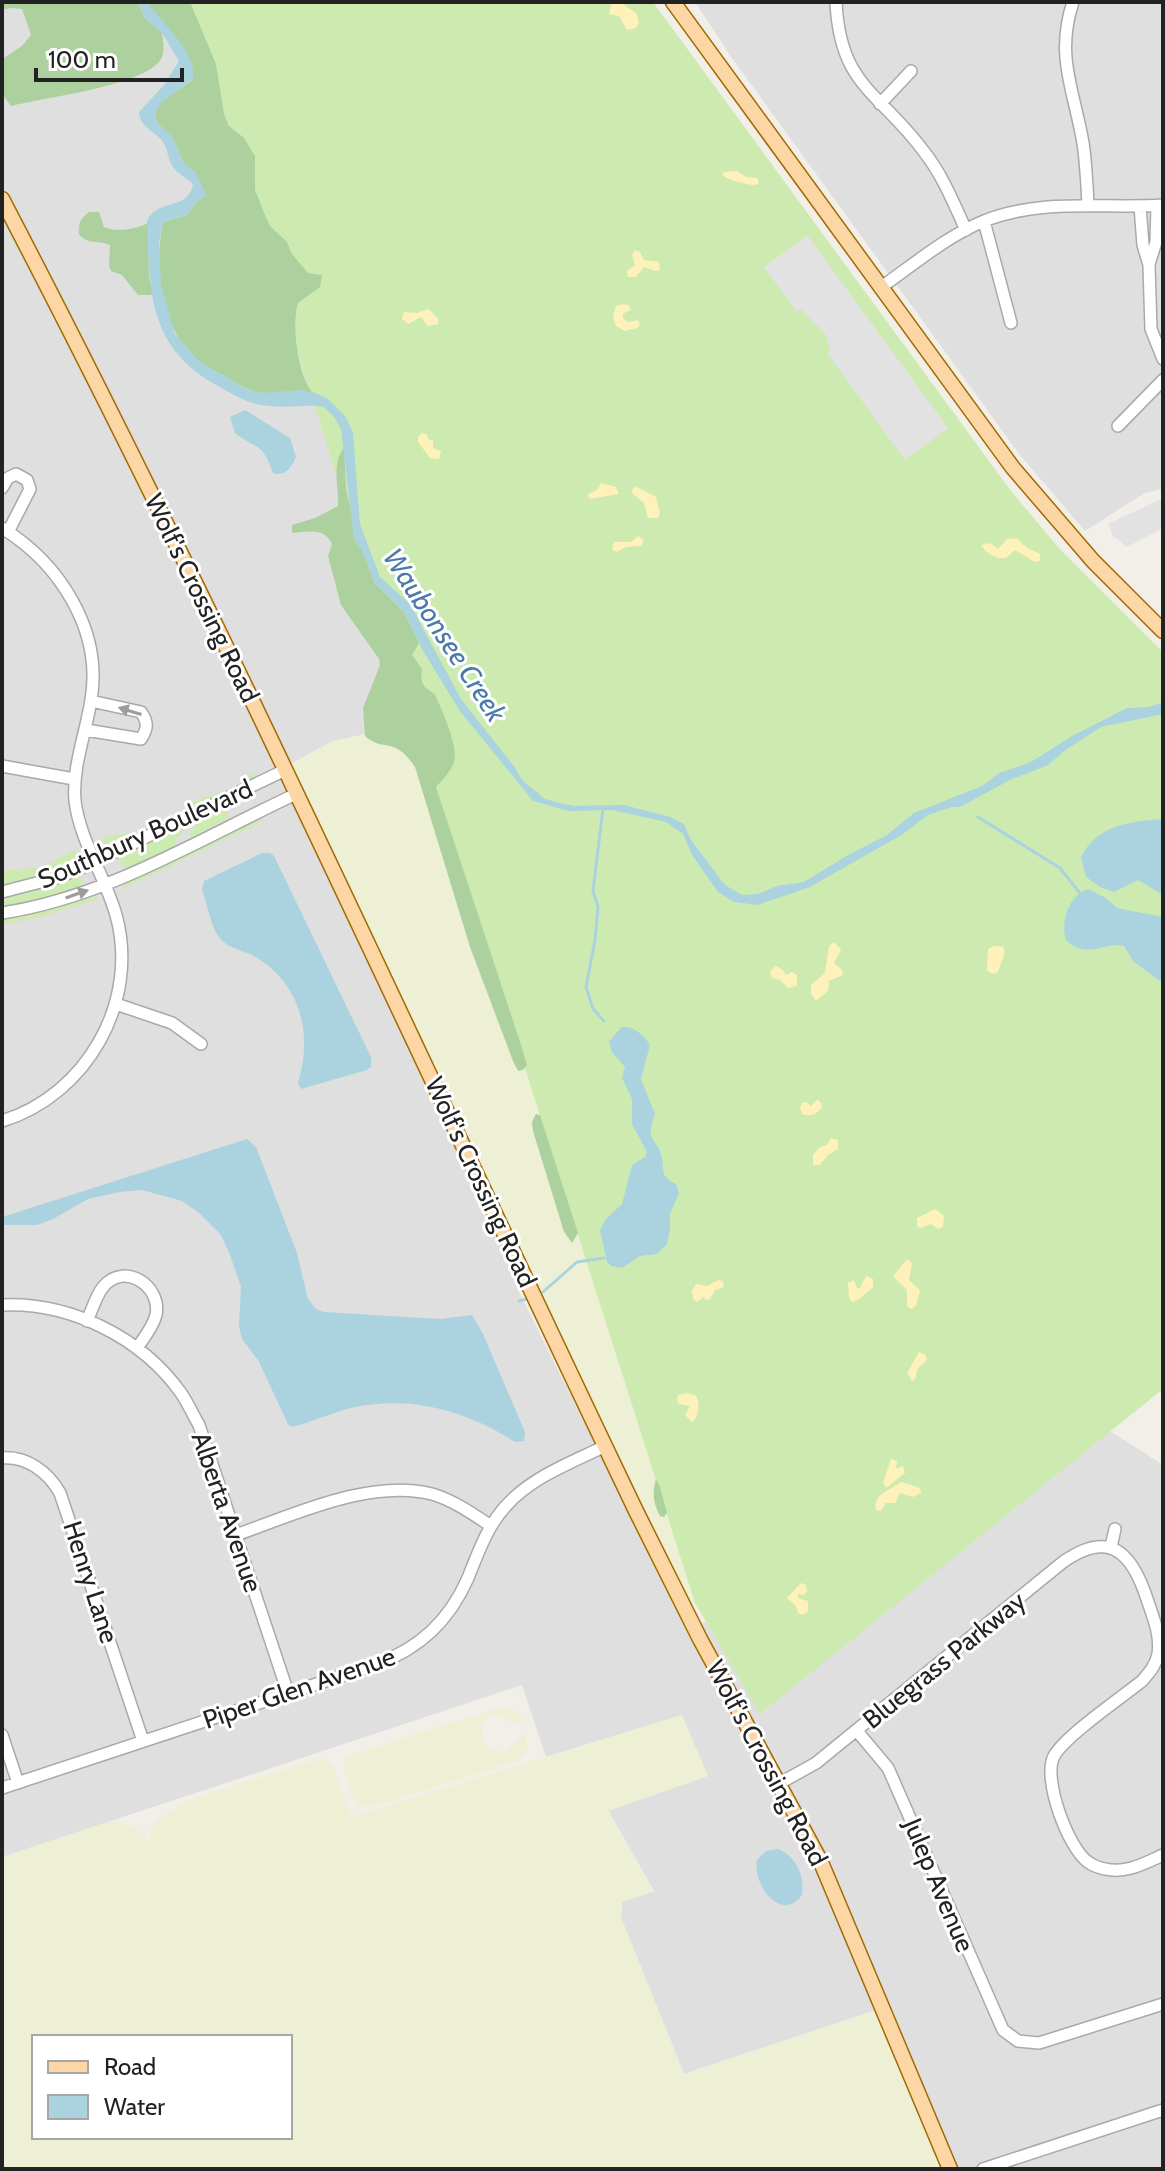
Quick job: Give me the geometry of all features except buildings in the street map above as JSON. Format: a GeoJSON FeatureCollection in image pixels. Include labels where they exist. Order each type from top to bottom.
{"type":"FeatureCollection","features":[{"type":"Feature","properties":{"kind":"main road"},"geometry":{"type":"LineString","coordinates":[[673,2],[1035,496],[1093,561],[1163,631]]}},
{"type":"Feature","properties":{"kind":"main road","name":"Wolf's Crossing Road"},"geometry":{"type":"LineString","coordinates":[[2,199],[148,487],[285,770],[605,1446],[700,1639],[780,1783],[832,1886],[950,2169]]}},
{"type":"Feature","properties":{"kind":"street"},"geometry":{"type":"LineString","coordinates":[[836,2],[837,26],[849,66],[858,81],[903,126],[937,170],[966,230]]}},
{"type":"Feature","properties":{"kind":"street"},"geometry":{"type":"LineString","coordinates":[[1073,2],[1065,32],[1064,53],[1068,83],[1083,141],[1088,205]]}},
{"type":"Feature","properties":{"kind":"street"},"geometry":{"type":"LineString","coordinates":[[880,104],[911,71]]}},
{"type":"Feature","properties":{"kind":"street"},"geometry":{"type":"LineString","coordinates":[[880,288],[984,221],[1041,208],[1160,205],[1156,242],[1149,265]]}},
{"type":"Feature","properties":{"kind":"street"},"geometry":{"type":"LineString","coordinates":[[1140,206],[1143,245],[1149,265],[1151,329],[1163,359]]}},
{"type":"Feature","properties":{"kind":"street"},"geometry":{"type":"LineString","coordinates":[[984,221],[1011,323]]}},
{"type":"Feature","properties":{"kind":"street"},"geometry":{"type":"LineString","coordinates":[[1118,426],[1163,380]]}},
{"type":"Feature","properties":{"kind":"street"},"geometry":{"type":"LineString","coordinates":[[2,488],[8,478],[16,474],[27,480],[30,489],[5,530],[35,551],[53,570],[84,626],[93,690],[74,779],[76,809],[82,832],[106,884],[120,928],[122,948],[116,1004],[100,1041],[77,1074],[52,1096],[2,1121]]}},
{"type":"Feature","properties":{"kind":"street"},"geometry":{"type":"LineString","coordinates":[[86,730],[141,739],[146,730],[147,720],[141,712],[91,701]]}},
{"type":"Feature","properties":{"kind":"street"},"geometry":{"type":"LineString","coordinates":[[2,766],[74,779]]}},
{"type":"Feature","properties":{"kind":"street","name":"Southbury Boulevard"},"geometry":{"type":"LineString","coordinates":[[2,892],[56,878],[96,862],[285,770]]}},
{"type":"Feature","properties":{"kind":"street","name":"Southbury Boulevard"},"geometry":{"type":"LineString","coordinates":[[2,913],[58,901],[106,884],[296,794]]}},
{"type":"Feature","properties":{"kind":"street"},"geometry":{"type":"LineString","coordinates":[[116,1004],[172,1023],[201,1044]]}},
{"type":"Feature","properties":{"kind":"street"},"geometry":{"type":"LineString","coordinates":[[87,1321],[104,1285],[115,1278],[129,1276],[142,1280],[151,1290],[157,1313],[137,1348]]}},
{"type":"Feature","properties":{"kind":"street","name":"Alberta Avenue"},"geometry":{"type":"LineString","coordinates":[[2,1305],[41,1307],[111,1330],[137,1348],[181,1393],[199,1425],[288,1693]]}},
{"type":"Feature","properties":{"kind":"street","name":"Piper Glen Avenue"},"geometry":{"type":"LineString","coordinates":[[2,1788],[394,1658],[426,1637],[444,1619],[456,1601],[491,1526],[508,1503],[528,1486],[605,1446]]}},
{"type":"Feature","properties":{"kind":"street","name":"Henry Lane"},"geometry":{"type":"LineString","coordinates":[[2,1458],[28,1462],[40,1469],[60,1493],[143,1741]]}},
{"type":"Feature","properties":{"kind":"street"},"geometry":{"type":"LineString","coordinates":[[236,1535],[352,1496],[389,1489],[434,1495],[491,1526]]}},
{"type":"Feature","properties":{"kind":"street"},"geometry":{"type":"LineString","coordinates":[[1115,1529],[1111,1547],[1126,1556],[1138,1572],[1159,1633],[1158,1655],[1142,1681],[1066,1742],[1046,1766],[1052,1792],[1076,1849],[1093,1870],[1122,1871],[1163,1855]]}},
{"type":"Feature","properties":{"kind":"street","name":"Bluegrass Parkway"},"geometry":{"type":"LineString","coordinates":[[780,1783],[816,1763],[857,1731],[1063,1562],[1092,1546],[1111,1547]]}},
{"type":"Feature","properties":{"kind":"street","name":"Julep Avenue"},"geometry":{"type":"LineString","coordinates":[[857,1731],[888,1768],[994,2013],[1003,2030],[1017,2044],[1052,2040],[1163,2004]]}},
{"type":"Feature","properties":{"kind":"street"},"geometry":{"type":"LineString","coordinates":[[2,1735],[18,1783]]}},
{"type":"Feature","properties":{"kind":"street"},"geometry":{"type":"LineString","coordinates":[[983,2169],[1163,2110]]}},
{"type":"Feature","properties":{"kind":"shaded area"},"geometry":{"type":"Polygon","coordinates":[[[2,2],[186,2],[416,724],[333,741],[289,765],[66,311],[2,189],[2,2]]]}},
{"type":"Feature","properties":{"kind":"shaded area"},"geometry":{"type":"Polygon","coordinates":[[[695,2],[1163,2],[1163,489],[1145,493],[1085,531],[1020,455],[732,58],[695,2]]]}},
{"type":"Feature","properties":{"kind":"shaded area"},"geometry":{"type":"Polygon","coordinates":[[[2,211],[198,601],[524,1287],[517,1288],[687,1628],[706,1622],[760,1713],[1110,1431],[1163,1465],[1163,2169],[941,2169],[876,2010],[684,2074],[621,1918],[622,1902],[654,1891],[608,1810],[682,1715],[546,1757],[522,1685],[2,1857],[2,211]]]}},
{"type":"Feature","properties":{"kind":"shaded area"},"geometry":{"type":"Polygon","coordinates":[[[807,235],[948,428],[905,460],[827,353],[830,350],[826,335],[802,310],[796,311],[764,267],[807,235]]]}},
{"type":"Feature","properties":{"kind":"shaded area"},"geometry":{"type":"Polygon","coordinates":[[[1163,498],[1163,528],[1127,547],[1113,536],[1108,524],[1163,498]]]}},
{"type":"Feature","properties":{"kind":"green space"},"geometry":{"type":"Polygon","coordinates":[[[2,2],[138,2],[144,17],[162,33],[163,56],[148,71],[112,85],[11,106],[2,94],[2,59],[22,46],[31,35],[22,9],[2,10],[2,2]]]}},
{"type":"Feature","properties":{"kind":"green space"},"geometry":{"type":"Polygon","coordinates":[[[147,2],[190,2],[216,64],[224,114],[229,126],[244,138],[255,156],[255,190],[270,226],[287,242],[292,254],[308,273],[322,275],[320,287],[298,303],[296,312],[300,363],[313,393],[264,393],[243,387],[196,359],[173,327],[162,293],[160,274],[163,222],[187,215],[196,202],[205,196],[195,172],[184,164],[172,137],[157,123],[155,113],[160,103],[193,79],[147,2]]]}},
{"type":"Feature","properties":{"kind":"green space"},"geometry":{"type":"Polygon","coordinates":[[[186,2],[653,2],[1011,491],[1059,548],[1163,652],[1163,1389],[760,1714],[695,1603],[186,2]]]}},
{"type":"Feature","properties":{"kind":"green space"},"geometry":{"type":"Polygon","coordinates":[[[89,212],[99,212],[104,227],[114,230],[126,230],[148,223],[149,276],[153,295],[138,295],[122,275],[111,271],[110,245],[89,241],[79,234],[80,222],[89,212]]]}},
{"type":"Feature","properties":{"kind":"green space"},"geometry":{"type":"Polygon","coordinates":[[[344,447],[346,488],[354,539],[362,550],[374,582],[404,612],[419,643],[412,655],[422,669],[422,682],[435,694],[452,737],[453,765],[436,787],[522,1048],[527,1065],[523,1070],[518,1071],[513,1061],[470,947],[415,767],[401,751],[365,736],[363,708],[380,665],[379,659],[341,605],[328,556],[332,544],[320,533],[292,533],[292,525],[338,506],[337,468],[344,447]]]}},
{"type":"Feature","properties":{"kind":"green space"},"geometry":{"type":"Polygon","coordinates":[[[416,724],[695,1603],[688,1606],[289,765],[333,741],[416,724]]]}},
{"type":"Feature","properties":{"kind":"green space"},"geometry":{"type":"Polygon","coordinates":[[[257,772],[255,778],[107,850],[102,838],[144,830],[165,821],[193,802],[241,784],[244,782],[242,779],[257,772]]]}},
{"type":"Feature","properties":{"kind":"green space"},"geometry":{"type":"Polygon","coordinates":[[[239,797],[238,803],[227,809],[228,818],[191,838],[198,817],[239,797]]]}},
{"type":"Feature","properties":{"kind":"green space"},"geometry":{"type":"Polygon","coordinates":[[[257,817],[261,822],[124,888],[122,882],[257,817]]]}},
{"type":"Feature","properties":{"kind":"green space"},"geometry":{"type":"Polygon","coordinates":[[[185,823],[175,846],[128,868],[122,866],[119,859],[122,855],[185,823]]]}},
{"type":"Feature","properties":{"kind":"green space"},"geometry":{"type":"Polygon","coordinates":[[[75,850],[81,861],[78,863],[2,888],[2,871],[43,867],[75,850]]]}},
{"type":"Feature","properties":{"kind":"green space"},"geometry":{"type":"Polygon","coordinates":[[[82,877],[84,883],[74,890],[2,909],[7,896],[82,877]]]}},
{"type":"Feature","properties":{"kind":"green space"},"geometry":{"type":"Polygon","coordinates":[[[96,894],[98,899],[2,925],[2,918],[96,894]]]}},
{"type":"Feature","properties":{"kind":"green space"},"geometry":{"type":"Polygon","coordinates":[[[536,1114],[540,1115],[578,1233],[572,1243],[564,1232],[533,1131],[532,1122],[536,1114]]]}},
{"type":"Feature","properties":{"kind":"green space"},"geometry":{"type":"Polygon","coordinates":[[[656,1479],[667,1513],[664,1517],[660,1516],[655,1502],[656,1479]]]}},
{"type":"Feature","properties":{"kind":"green space"},"geometry":{"type":"Polygon","coordinates":[[[503,1707],[516,1711],[523,1721],[516,1725],[506,1717],[492,1715],[482,1724],[483,1740],[490,1749],[506,1752],[523,1734],[527,1739],[527,1752],[516,1761],[372,1807],[358,1805],[354,1799],[344,1769],[345,1758],[503,1707]]]}},
{"type":"Feature","properties":{"kind":"green space"},"geometry":{"type":"Polygon","coordinates":[[[682,1715],[708,1776],[608,1811],[654,1891],[622,1902],[621,1917],[684,2074],[876,2010],[941,2169],[2,2169],[2,1857],[114,1820],[137,1828],[149,1842],[157,1820],[185,1802],[317,1759],[325,1759],[333,1766],[351,1817],[682,1715]]]}},
{"type":"Feature","properties":{"kind":"sand"},"geometry":{"type":"Polygon","coordinates":[[[612,2],[619,2],[636,13],[639,22],[636,28],[627,30],[619,16],[609,14],[612,2]]]}},
{"type":"Feature","properties":{"kind":"sand"},"geometry":{"type":"Polygon","coordinates":[[[737,171],[746,177],[757,178],[759,184],[751,185],[722,175],[737,171]]]}},
{"type":"Feature","properties":{"kind":"sand"},"geometry":{"type":"Polygon","coordinates":[[[635,250],[644,260],[659,262],[660,270],[644,267],[636,277],[628,277],[627,271],[635,265],[632,255],[635,250]]]}},
{"type":"Feature","properties":{"kind":"sand"},"geometry":{"type":"Polygon","coordinates":[[[623,304],[631,309],[623,314],[623,319],[629,322],[638,320],[640,325],[637,328],[625,331],[616,326],[613,317],[616,306],[623,304]]]}},
{"type":"Feature","properties":{"kind":"sand"},"geometry":{"type":"Polygon","coordinates":[[[429,309],[438,319],[438,324],[428,326],[421,317],[408,324],[402,319],[404,312],[417,313],[429,309]]]}},
{"type":"Feature","properties":{"kind":"sand"},"geometry":{"type":"Polygon","coordinates":[[[422,433],[433,441],[433,448],[441,451],[439,459],[430,458],[418,442],[422,433]]]}},
{"type":"Feature","properties":{"kind":"sand"},"geometry":{"type":"Polygon","coordinates":[[[601,483],[616,487],[619,494],[589,499],[588,494],[597,490],[601,483]]]}},
{"type":"Feature","properties":{"kind":"sand"},"geometry":{"type":"Polygon","coordinates":[[[633,488],[656,497],[660,513],[658,518],[648,518],[644,503],[632,493],[633,488]]]}},
{"type":"Feature","properties":{"kind":"sand"},"geometry":{"type":"Polygon","coordinates":[[[638,536],[644,540],[641,546],[626,547],[617,552],[612,550],[614,542],[631,542],[638,536]]]}},
{"type":"Feature","properties":{"kind":"sand"},"geometry":{"type":"Polygon","coordinates":[[[1017,538],[1027,548],[1040,554],[1040,561],[1035,562],[1015,550],[1006,558],[999,558],[981,545],[990,543],[998,549],[1007,539],[1017,538]]]}},
{"type":"Feature","properties":{"kind":"sand"},"geometry":{"type":"Polygon","coordinates":[[[834,942],[841,950],[834,963],[843,975],[829,981],[828,991],[816,1001],[811,994],[811,985],[825,973],[829,946],[834,942]]]}},
{"type":"Feature","properties":{"kind":"sand"},"geometry":{"type":"Polygon","coordinates":[[[1003,947],[1005,952],[998,972],[993,974],[987,971],[988,949],[1003,947]]]}},
{"type":"Feature","properties":{"kind":"sand"},"geometry":{"type":"Polygon","coordinates":[[[776,966],[786,975],[792,972],[797,975],[797,986],[788,988],[780,980],[772,978],[770,971],[776,966]]]}},
{"type":"Feature","properties":{"kind":"sand"},"geometry":{"type":"Polygon","coordinates":[[[818,1099],[822,1105],[817,1113],[802,1114],[802,1103],[811,1106],[818,1099]]]}},
{"type":"Feature","properties":{"kind":"sand"},"geometry":{"type":"Polygon","coordinates":[[[831,1138],[838,1140],[838,1149],[820,1165],[813,1165],[813,1155],[831,1138]]]}},
{"type":"Feature","properties":{"kind":"sand"},"geometry":{"type":"Polygon","coordinates":[[[935,1209],[944,1216],[943,1227],[938,1229],[931,1224],[917,1227],[917,1218],[935,1209]]]}},
{"type":"Feature","properties":{"kind":"sand"},"geometry":{"type":"Polygon","coordinates":[[[907,1259],[912,1263],[909,1280],[920,1290],[916,1306],[911,1309],[907,1306],[907,1290],[893,1276],[907,1259]]]}},
{"type":"Feature","properties":{"kind":"sand"},"geometry":{"type":"Polygon","coordinates":[[[866,1276],[873,1279],[873,1287],[852,1302],[848,1283],[854,1280],[860,1288],[866,1276]]]}},
{"type":"Feature","properties":{"kind":"sand"},"geometry":{"type":"Polygon","coordinates":[[[719,1280],[724,1287],[715,1290],[710,1299],[703,1297],[697,1302],[693,1299],[692,1291],[696,1284],[707,1286],[719,1280]]]}},
{"type":"Feature","properties":{"kind":"sand"},"geometry":{"type":"Polygon","coordinates":[[[919,1352],[927,1360],[918,1368],[912,1381],[907,1373],[919,1352]]]}},
{"type":"Feature","properties":{"kind":"sand"},"geometry":{"type":"Polygon","coordinates":[[[678,1395],[695,1395],[699,1405],[692,1422],[685,1415],[690,1406],[679,1404],[677,1400],[678,1395]]]}},
{"type":"Feature","properties":{"kind":"sand"},"geometry":{"type":"Polygon","coordinates":[[[891,1459],[897,1461],[896,1469],[903,1466],[905,1473],[886,1488],[883,1483],[891,1459]]]}},
{"type":"Feature","properties":{"kind":"sand"},"geometry":{"type":"Polygon","coordinates":[[[901,1482],[920,1488],[921,1493],[913,1497],[900,1493],[895,1503],[886,1503],[881,1511],[876,1510],[880,1496],[901,1482]]]}},
{"type":"Feature","properties":{"kind":"sand"},"geometry":{"type":"Polygon","coordinates":[[[801,1583],[806,1585],[807,1591],[804,1595],[798,1594],[798,1598],[808,1601],[808,1612],[802,1615],[787,1598],[801,1583]]]}},
{"type":"Feature","properties":{"kind":"water"},"geometry":{"type":"Polygon","coordinates":[[[138,2],[147,2],[169,28],[184,48],[193,68],[193,78],[161,103],[155,114],[157,123],[172,137],[184,164],[195,172],[205,192],[205,196],[196,202],[187,215],[163,222],[159,242],[161,285],[175,334],[200,362],[246,389],[263,393],[301,390],[315,393],[328,399],[346,417],[353,433],[360,524],[380,577],[410,604],[461,699],[523,781],[545,799],[574,806],[624,805],[670,817],[684,824],[691,840],[725,885],[742,895],[758,894],[777,886],[804,882],[887,835],[914,813],[982,786],[999,773],[1031,762],[1072,736],[1127,708],[1149,707],[1163,702],[1163,714],[1101,727],[1048,765],[1010,780],[960,807],[928,815],[903,834],[810,887],[758,905],[734,902],[718,892],[692,855],[683,834],[666,822],[612,810],[569,811],[533,801],[459,710],[422,649],[404,612],[374,582],[362,550],[354,539],[341,429],[334,417],[324,407],[275,407],[236,396],[195,371],[177,354],[165,335],[152,294],[147,221],[157,209],[184,199],[193,185],[175,170],[163,142],[140,117],[139,112],[164,85],[179,61],[162,33],[144,17],[138,2]]]}},
{"type":"Feature","properties":{"kind":"water"},"geometry":{"type":"Polygon","coordinates":[[[245,410],[290,438],[296,457],[290,468],[273,473],[262,451],[235,433],[230,417],[245,410]]]}},
{"type":"Feature","properties":{"kind":"water"},"geometry":{"type":"Polygon","coordinates":[[[1163,819],[1163,895],[1138,880],[1114,892],[1086,877],[1081,858],[1095,838],[1116,827],[1163,819]]]}},
{"type":"Feature","properties":{"kind":"water"},"geometry":{"type":"Polygon","coordinates":[[[262,853],[274,856],[371,1057],[371,1067],[367,1070],[301,1089],[298,1083],[304,1047],[303,1029],[293,996],[271,968],[256,957],[226,944],[215,931],[202,889],[204,881],[262,853]]]}},
{"type":"Feature","properties":{"kind":"water"},"geometry":{"type":"Polygon","coordinates":[[[1088,889],[1117,908],[1163,917],[1163,983],[1134,962],[1124,946],[1088,950],[1066,940],[1064,925],[1071,903],[1088,889]]]}},
{"type":"Feature","properties":{"kind":"water"},"geometry":{"type":"Polygon","coordinates":[[[621,1027],[638,1032],[650,1045],[641,1079],[655,1114],[651,1135],[660,1151],[664,1174],[676,1184],[679,1193],[670,1214],[667,1244],[657,1254],[640,1256],[622,1268],[607,1262],[600,1230],[606,1219],[622,1204],[632,1165],[645,1157],[647,1152],[632,1124],[632,1099],[622,1078],[625,1067],[612,1052],[609,1042],[621,1027]]]}},
{"type":"Feature","properties":{"kind":"water"},"geometry":{"type":"Polygon","coordinates":[[[247,1139],[256,1147],[297,1253],[308,1299],[316,1309],[440,1319],[472,1315],[525,1432],[524,1441],[515,1442],[476,1421],[436,1408],[394,1403],[351,1408],[292,1427],[258,1360],[242,1339],[239,1326],[241,1287],[221,1235],[182,1201],[142,1190],[120,1192],[88,1199],[37,1225],[2,1225],[2,1217],[247,1139]]]}},
{"type":"Feature","properties":{"kind":"water"},"geometry":{"type":"Polygon","coordinates":[[[778,1849],[790,1856],[802,1881],[802,1895],[794,1903],[785,1905],[770,1897],[759,1880],[757,1870],[757,1860],[766,1851],[778,1849]]]}},
{"type":"Feature","properties":{"kind":"waterway"},"geometry":{"type":"LineString","coordinates":[[603,808],[593,891],[598,907],[595,940],[586,987],[593,1009],[604,1021]]}},
{"type":"Feature","properties":{"kind":"waterway"},"geometry":{"type":"LineString","coordinates":[[978,817],[1060,868],[1079,892]]}},
{"type":"Feature","properties":{"kind":"waterway"},"geometry":{"type":"LineString","coordinates":[[543,1292],[577,1262],[604,1258]]}},
{"type":"Feature","properties":{"kind":"waterway"},"geometry":{"type":"LineString","coordinates":[[519,1301],[527,1299]]}},
{"type":"Feature","properties":{"kind":"water label","name":"Waubonsee Creek"},"geometry":{"type":"Point","coordinates":[445,635]}}]}
